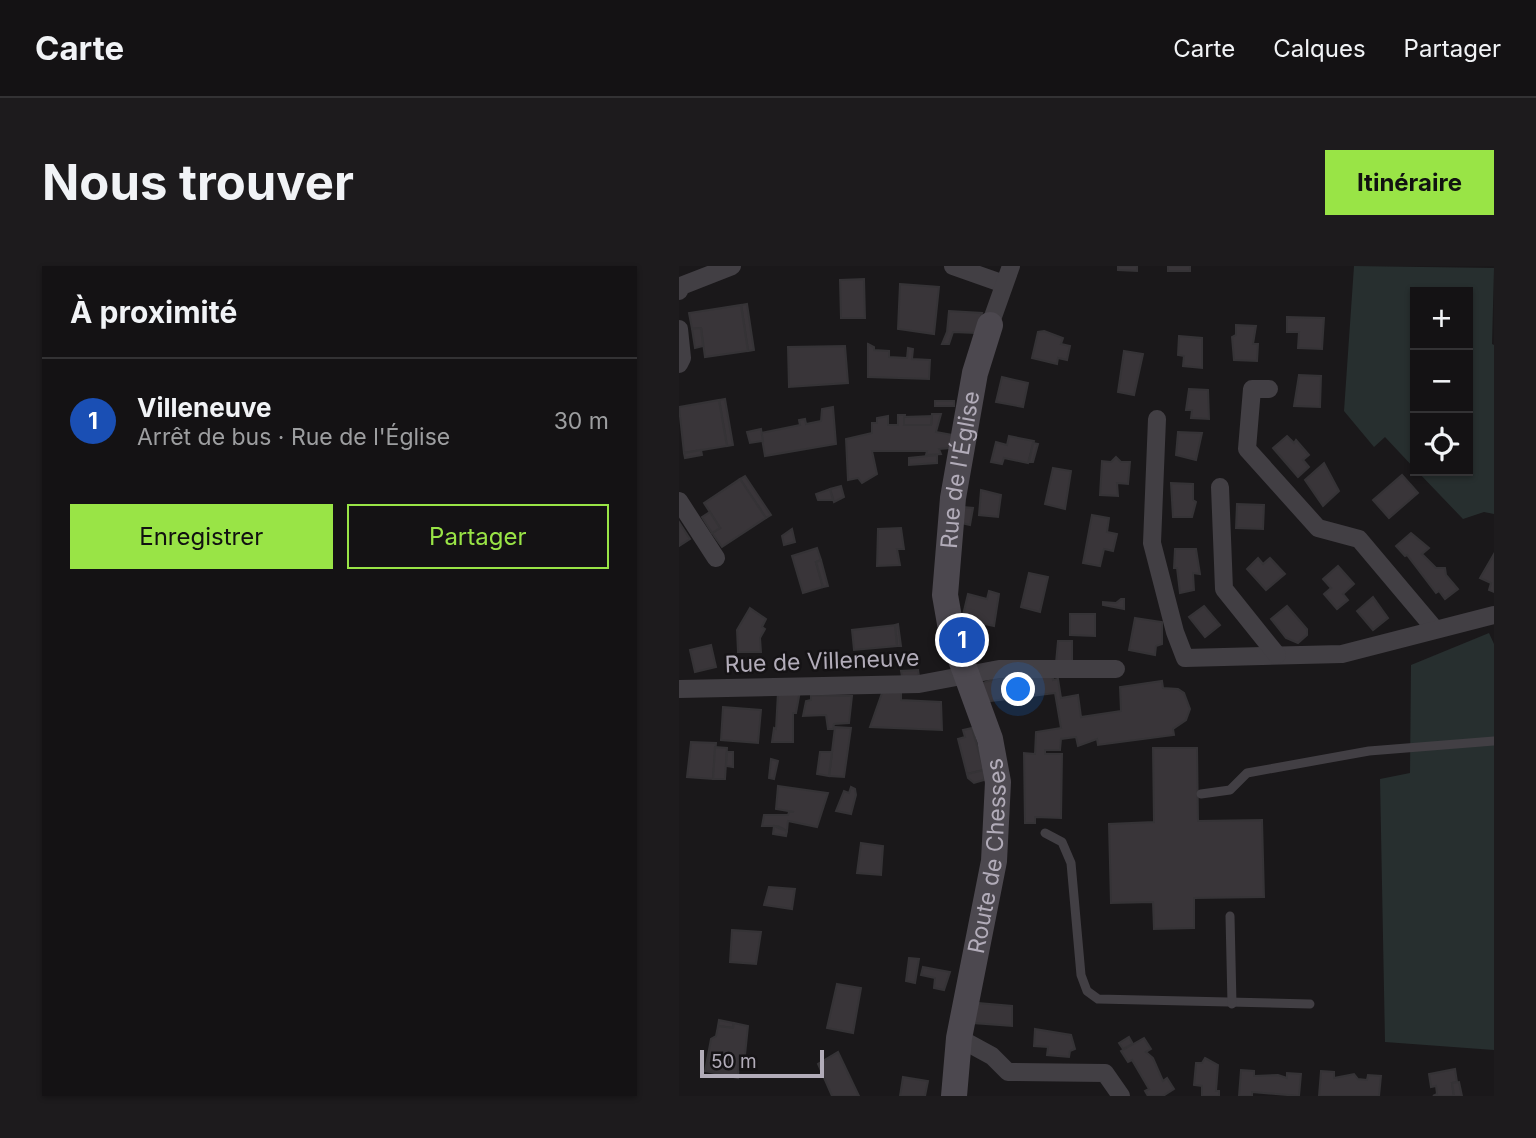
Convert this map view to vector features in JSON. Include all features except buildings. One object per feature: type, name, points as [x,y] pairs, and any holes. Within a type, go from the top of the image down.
[{"type":"main road","name":"Rue de l'Église","points":[[966,676],[952,635],[945,595],[955,485],[975,373],[990,325]]},
{"type":"main road","name":"Route de Chesses","points":[[954,1096],[959,1038],[994,862],[998,811],[998,782],[990,739],[966,676]]},
{"type":"street","points":[[680,287],[732,266]]},
{"type":"street","points":[[953,266],[1004,284]]},
{"type":"street","name":"Rue de l'Église","points":[[990,325],[1011,266]]},
{"type":"street","points":[[679,329],[683,358],[679,364]]},
{"type":"street","points":[[1269,389],[1251,389],[1247,449],[1318,528],[1359,539],[1434,628]]},
{"type":"street","points":[[1157,419],[1152,543],[1175,632],[1185,658],[1342,654],[1434,628],[1494,615]]},
{"type":"street","points":[[1220,487],[1224,589],[1277,655]]},
{"type":"street","points":[[679,501],[716,558]]},
{"type":"street","name":"Rue de Villeneuve","points":[[679,689],[919,684],[999,669],[1116,669]]},
{"type":"street","points":[[959,1038],[992,1056],[1008,1072],[1105,1073],[1121,1096]]},
{"type":"lane","points":[[1201,794],[1230,790],[1247,773],[1369,751],[1494,741]]},
{"type":"lane","points":[[1045,833],[1062,842],[1071,863],[1081,975],[1087,991],[1098,999],[1310,1004]]},
{"type":"lane","points":[[1230,916],[1233,1004]]},
{"type":"shaded area","points":[[1354,266],[1494,268],[1494,514],[1484,512],[1463,519],[1422,476],[1473,476],[1473,287],[1410,287],[1410,464],[1385,437],[1374,447],[1344,411]]},
{"type":"shaded area","points":[[1489,633],[1494,644],[1494,1050],[1385,1042],[1380,779],[1410,773],[1411,665]]},
{"type":"place","name":"Villeneuve","points":[[962,640]]}]
